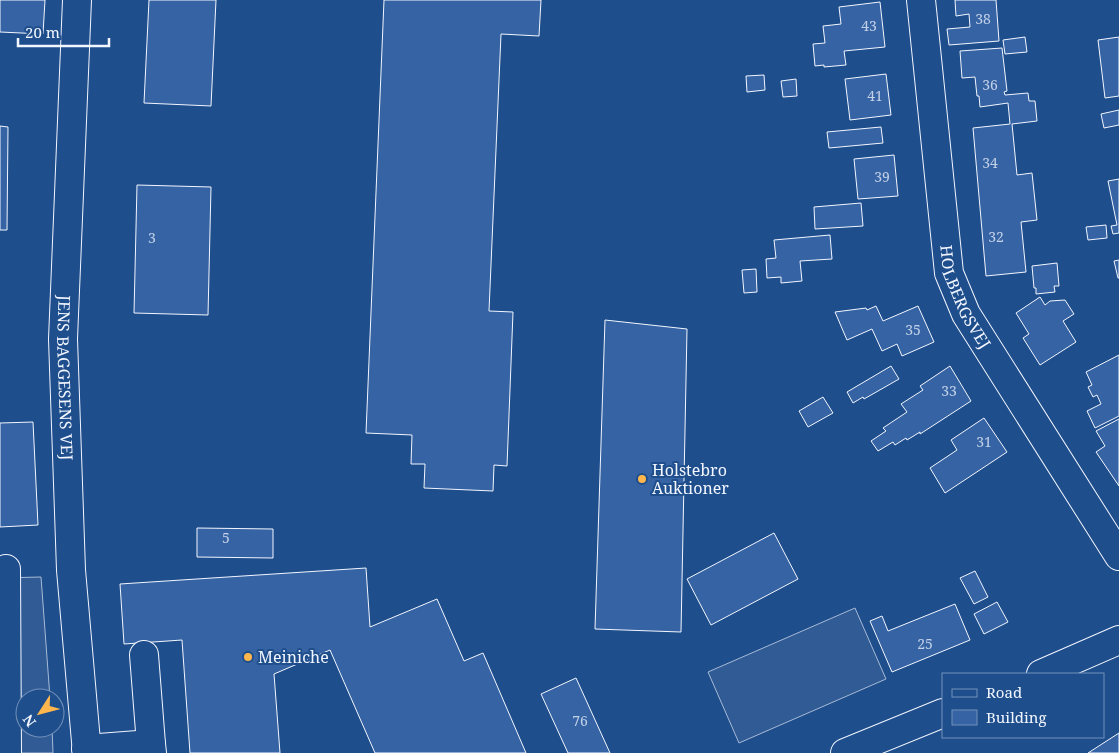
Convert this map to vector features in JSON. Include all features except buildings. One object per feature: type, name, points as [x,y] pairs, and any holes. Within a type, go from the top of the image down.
[{"type":"street","name":"JENS BAGGESENS VEJ","points":[[77,0],[63,339],[71,570],[86,751]]},
{"type":"street","name":"HOLBERGSVEJ","points":[[921,0],[949,273],[966,314],[1119,556]]},
{"type":"street","points":[[6,568],[7,753]]},
{"type":"street","points":[[1043,673],[1119,640]]},
{"type":"street","points":[[86,751],[152,749],[144,655]]},
{"type":"street","points":[[845,753],[893,744],[942,714]]},
{"type":"shaded area","points":[[41,577],[49,688],[15,688],[15,738],[52,738],[53,753],[0,753],[0,578]]},
{"type":"shaded area","points":[[855,608],[886,679],[739,743],[708,672]]},
{"type":"place","name":"Holstebro Auktioner","points":[[642,479]]},
{"type":"place","name":"Meiniche","points":[[248,657]]}]
